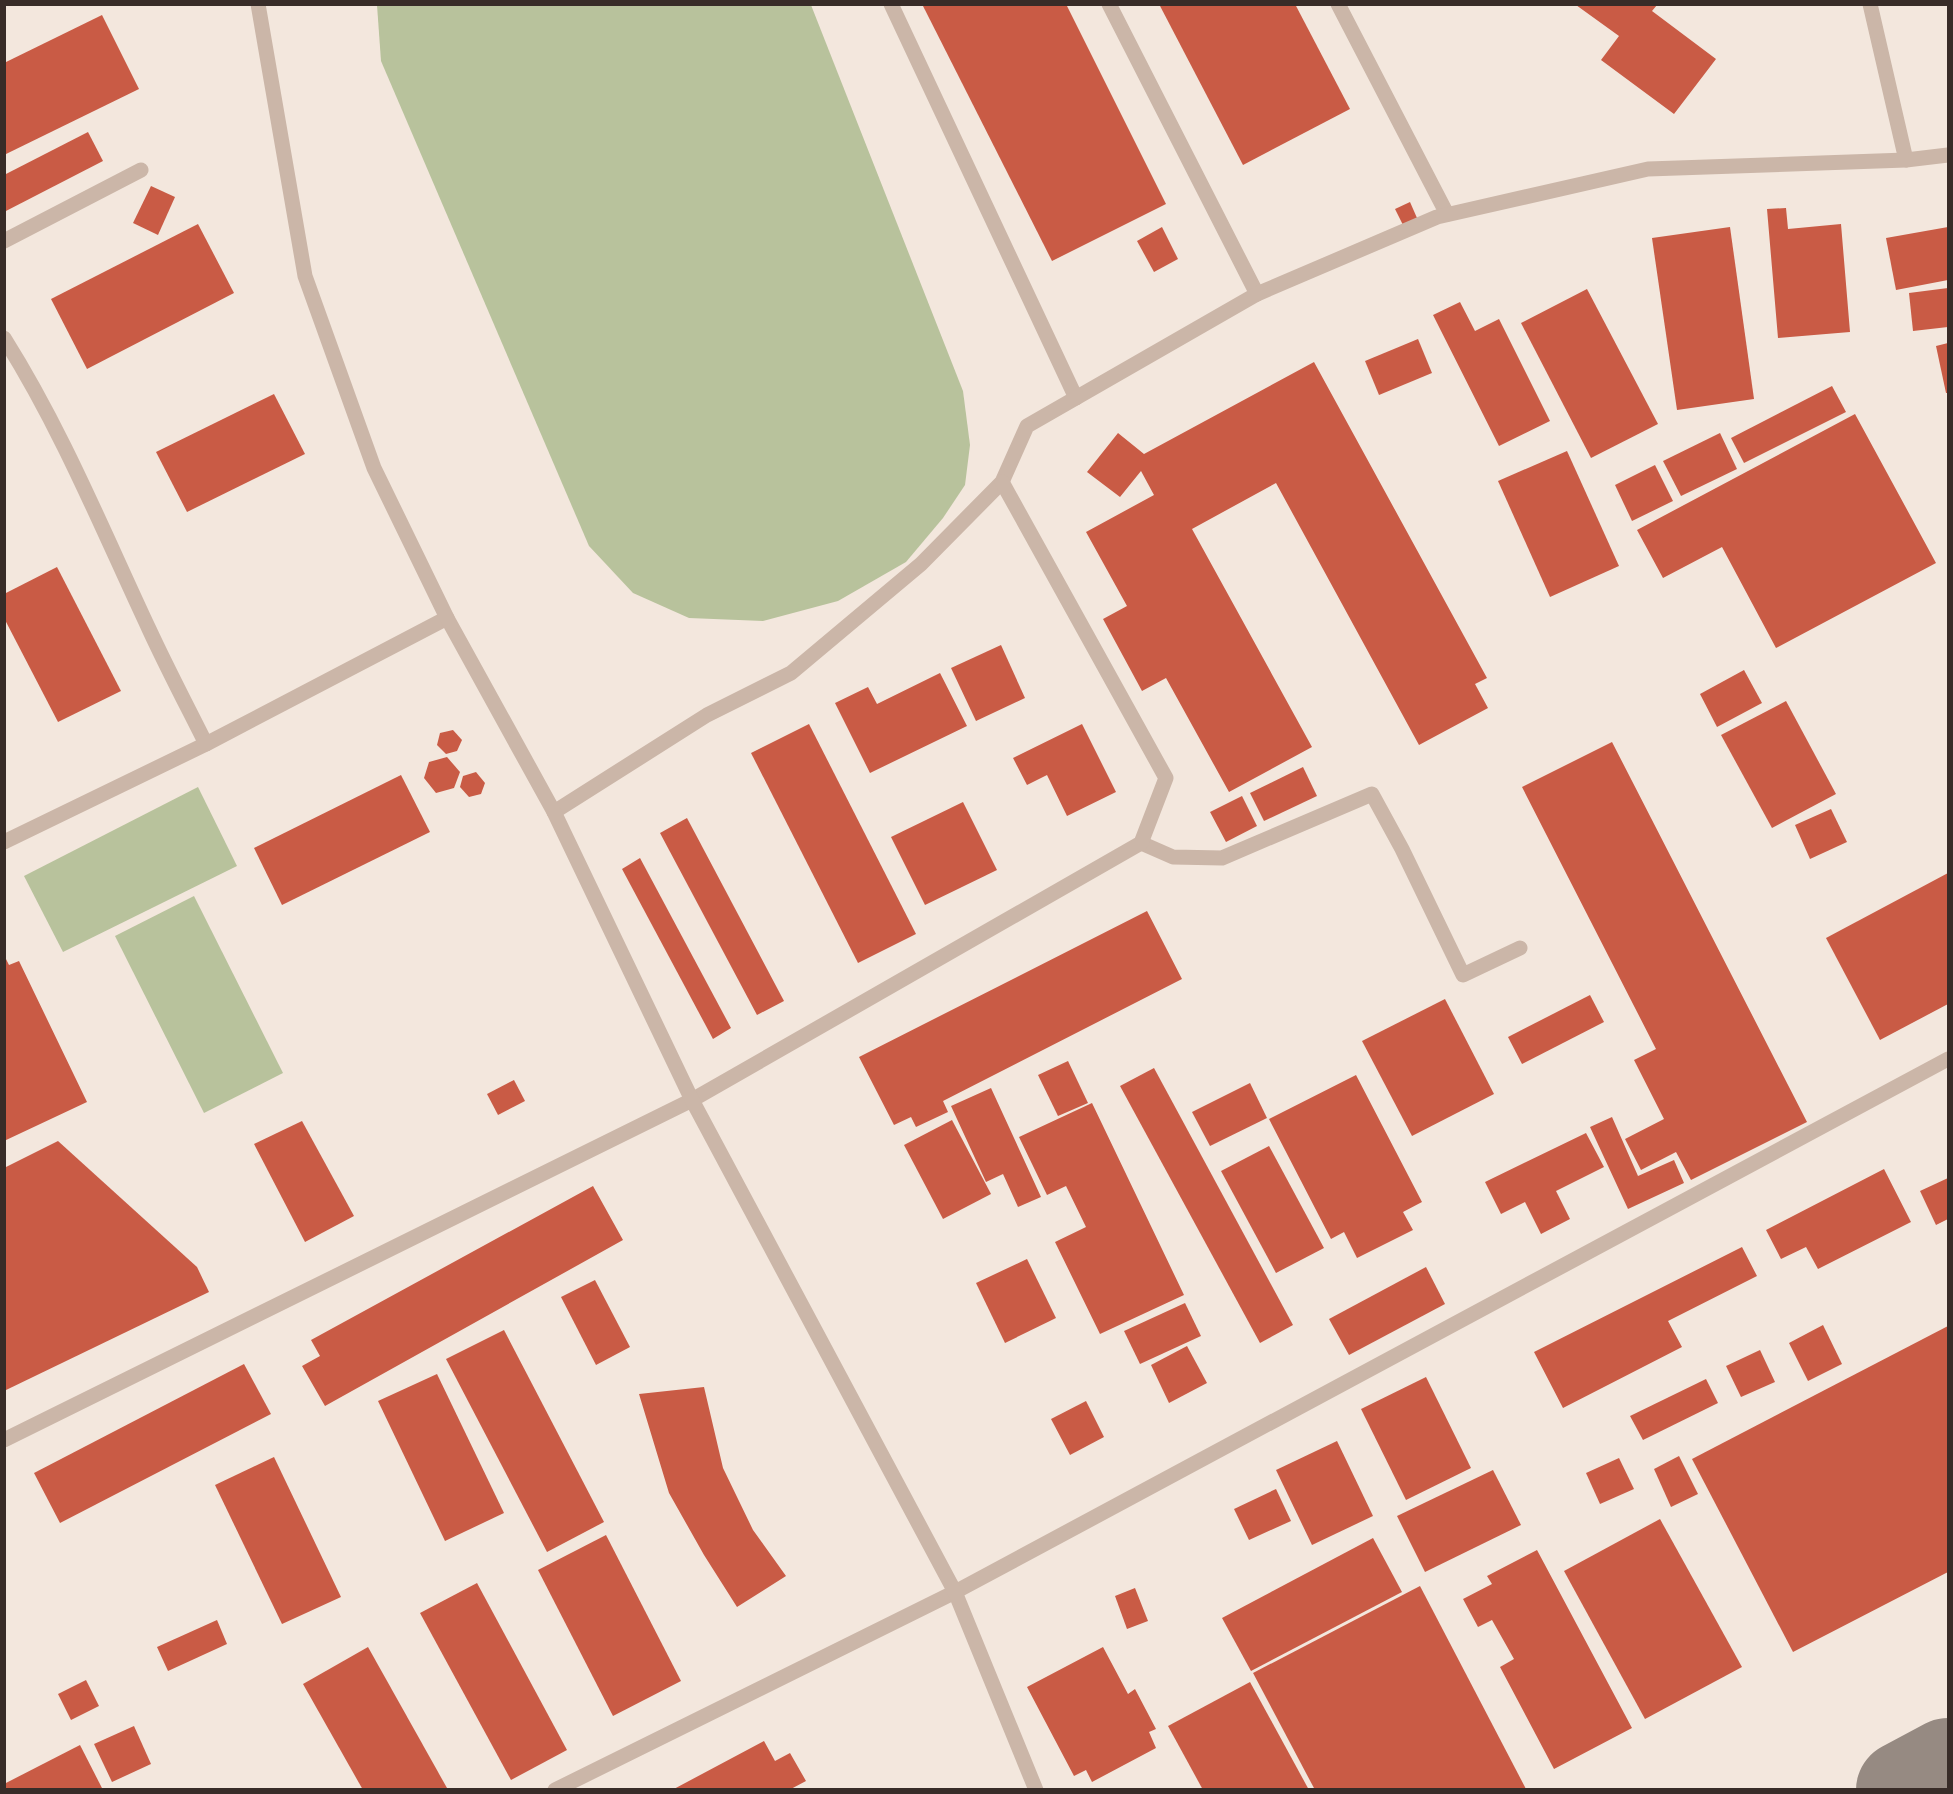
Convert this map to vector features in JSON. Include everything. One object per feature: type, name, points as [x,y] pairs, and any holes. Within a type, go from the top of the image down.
[{"type":"street","points":[[258,4],[305,276],[374,468],[447,618],[554,812],[692,1100],[955,1592],[1036,1790]]},
{"type":"street","points":[[891,4],[1076,398]]},
{"type":"street","points":[[1109,4],[1257,294]]},
{"type":"street","points":[[1338,4],[1447,214]]},
{"type":"street","points":[[1870,4],[1906,160]]},
{"type":"street","points":[[554,812],[707,715],[791,673],[921,564],[1002,482],[1027,426],[1257,294],[1447,214],[1648,169],[1906,160],[1948,155]]},
{"type":"street","points":[[4,241],[141,171]]},
{"type":"street","points":[[4,338],[25,370],[83,484],[150,630],[206,744]]},
{"type":"street","points":[[4,1440],[692,1100],[1141,843],[1167,778],[1002,482]]},
{"type":"street","points":[[4,842],[206,744],[447,618]]},
{"type":"street","points":[[1141,843],[1173,857],[1222,858],[1372,794],[1402,849],[1463,975],[1520,948]]},
{"type":"street","points":[[555,1790],[955,1592],[1948,1059]]},
{"type":"green space","points":[[377,5],[811,5],[963,391],[970,445],[965,485],[943,518],[906,562],[838,601],[763,621],[689,618],[633,593],[589,546],[381,61]]},
{"type":"green space","points":[[198,787],[237,866],[63,952],[24,876]]},
{"type":"green space","points":[[194,896],[283,1073],[204,1113],[115,936]]},
{"type":"building","points":[[922,4],[1066,4],[1166,204],[1052,261]]},
{"type":"building","points":[[1159,4],[1295,4],[1350,109],[1243,165]]},
{"type":"building","points":[[1576,5],[1657,5],[1652,11],[1716,59],[1674,114],[1601,60],[1619,36]]},
{"type":"building","points":[[102,15],[139,89],[4,155],[4,63]]},
{"type":"building","points":[[88,132],[103,161],[4,212],[4,175]]},
{"type":"building","points":[[151,186],[175,197],[158,235],[133,223]]},
{"type":"building","points":[[1410,202],[1417,218],[1403,225],[1395,209]]},
{"type":"building","points":[[1786,208],[1788,229],[1841,224],[1850,332],[1778,338],[1767,209]]},
{"type":"building","points":[[198,224],[234,293],[87,369],[51,299]]},
{"type":"building","points":[[1162,227],[1178,259],[1154,272],[1137,241]]},
{"type":"building","points":[[1730,227],[1754,399],[1677,410],[1652,238]]},
{"type":"building","points":[[1948,227],[1948,280],[1896,290],[1886,238]]},
{"type":"building","points":[[1948,288],[1948,327],[1913,331],[1909,293]]},
{"type":"building","points":[[1587,289],[1658,424],[1591,458],[1521,323]]},
{"type":"building","points":[[1460,302],[1475,331],[1499,319],[1550,421],[1499,446],[1433,315]]},
{"type":"building","points":[[1418,339],[1432,373],[1379,395],[1365,361]]},
{"type":"building","points":[[1948,343],[1948,393],[1946,393],[1936,346]]},
{"type":"building","points":[[1314,362],[1487,678],[1475,684],[1488,708],[1419,745],[1276,483],[1192,529],[1312,747],[1229,792],[1166,678],[1142,691],[1103,619],[1127,606],[1086,532],[1154,495],[1141,471],[1120,497],[1087,472],[1118,433],[1144,454]]},
{"type":"building","points":[[1832,386],[1846,412],[1744,463],[1731,438]]},
{"type":"building","points":[[274,394],[305,454],[187,512],[156,452]]},
{"type":"building","points":[[1855,414],[1936,563],[1776,648],[1722,547],[1663,578],[1637,530]]},
{"type":"building","points":[[1720,433],[1737,469],[1681,496],[1663,461]]},
{"type":"building","points":[[1567,451],[1619,566],[1550,597],[1498,481]]},
{"type":"building","points":[[1655,465],[1673,501],[1632,521],[1615,485]]},
{"type":"building","points":[[57,567],[121,691],[58,722],[4,618],[4,594]]},
{"type":"building","points":[[1001,645],[1025,698],[976,721],[951,668]]},
{"type":"building","points":[[1744,670],[1762,703],[1717,727],[1700,694]]},
{"type":"building","points":[[940,673],[967,726],[870,773],[835,703],[868,687],[877,704]]},
{"type":"building","points":[[1786,701],[1836,794],[1772,828],[1721,735]]},
{"type":"building","points":[[809,724],[916,934],[858,963],[751,753]]},
{"type":"building","points":[[1082,724],[1116,792],[1067,816],[1047,775],[1027,785],[1013,758]]},
{"type":"building","points":[[453,730],[462,740],[457,751],[446,754],[437,745],[440,733]]},
{"type":"building","points":[[1612,742],[1807,1122],[1691,1180],[1676,1152],[1641,1170],[1625,1139],[1664,1119],[1634,1060],[1656,1049],[1522,787]]},
{"type":"building","points":[[447,757],[460,772],[454,788],[436,793],[424,778],[429,762]]},
{"type":"building","points":[[1303,767],[1317,796],[1264,821],[1250,793]]},
{"type":"building","points":[[476,772],[485,783],[481,794],[469,797],[460,787],[463,776]]},
{"type":"building","points":[[401,775],[430,832],[282,905],[254,848]]},
{"type":"building","points":[[1242,796],[1257,826],[1226,842],[1210,812]]},
{"type":"building","points":[[963,802],[997,870],[925,905],[891,837]]},
{"type":"building","points":[[1831,809],[1847,842],[1810,859],[1795,825]]},
{"type":"building","points":[[687,818],[784,1001],[757,1015],[660,833]]},
{"type":"building","points":[[640,858],[731,1028],[713,1039],[622,869]]},
{"type":"building","points":[[1948,873],[1948,1004],[1880,1040],[1826,938]]},
{"type":"building","points":[[1147,911],[1182,979],[943,1101],[948,1112],[916,1127],[911,1117],[894,1125],[859,1057]]},
{"type":"building","points":[[4,955],[9,965],[19,961],[87,1102],[4,1141]]},
{"type":"building","points":[[1590,995],[1604,1022],[1522,1064],[1508,1037]]},
{"type":"building","points":[[1445,999],[1494,1094],[1412,1136],[1362,1041]]},
{"type":"building","points":[[1068,1061],[1088,1103],[1058,1116],[1038,1075]]},
{"type":"building","points":[[1154,1068],[1293,1325],[1260,1343],[1120,1086]]},
{"type":"building","points":[[1356,1075],[1422,1202],[1403,1212],[1413,1230],[1357,1258],[1344,1232],[1331,1239],[1269,1119]]},
{"type":"building","points":[[514,1080],[525,1101],[498,1115],[487,1094]]},
{"type":"building","points":[[1250,1083],[1267,1118],[1210,1146],[1192,1112]]},
{"type":"building","points":[[991,1088],[1041,1197],[1018,1207],[1003,1174],[986,1182],[951,1106]]},
{"type":"building","points":[[1092,1103],[1184,1295],[1100,1334],[1055,1242],[1086,1227],[1066,1186],[1047,1195],[1019,1137]]},
{"type":"building","points":[[1612,1117],[1638,1176],[1674,1160],[1684,1183],[1628,1209],[1590,1127]]},
{"type":"building","points":[[952,1120],[991,1194],[943,1219],[904,1145]]},
{"type":"building","points":[[302,1121],[354,1216],[305,1242],[254,1144]]},
{"type":"building","points":[[1586,1133],[1604,1167],[1556,1191],[1570,1219],[1541,1234],[1525,1202],[1501,1214],[1485,1182]]},
{"type":"building","points":[[58,1141],[197,1267],[209,1292],[4,1391],[4,1168]]},
{"type":"building","points":[[1269,1146],[1324,1248],[1276,1273],[1221,1171]]},
{"type":"building","points":[[1884,1169],[1911,1222],[1818,1269],[1806,1247],[1781,1259],[1766,1230]]},
{"type":"building","points":[[1948,1178],[1948,1219],[1936,1225],[1920,1191]]},
{"type":"building","points":[[593,1186],[623,1240],[325,1406],[302,1366],[320,1356],[311,1340]]},
{"type":"building","points":[[1742,1247],[1757,1276],[1668,1321],[1682,1347],[1563,1408],[1534,1352]]},
{"type":"building","points":[[1027,1259],[1056,1318],[1005,1343],[976,1283]]},
{"type":"building","points":[[1426,1267],[1445,1304],[1349,1355],[1329,1319]]},
{"type":"building","points":[[595,1280],[630,1347],[596,1365],[561,1297]]},
{"type":"building","points":[[1185,1303],[1201,1336],[1140,1364],[1124,1331]]},
{"type":"building","points":[[1823,1325],[1842,1364],[1808,1381],[1789,1343]]},
{"type":"building","points":[[1948,1326],[1948,1572],[1793,1652],[1692,1459]]},
{"type":"building","points":[[504,1330],[604,1522],[547,1552],[446,1359]]},
{"type":"building","points":[[1187,1346],[1207,1383],[1169,1403],[1151,1365]]},
{"type":"building","points":[[1760,1350],[1775,1382],[1741,1397],[1726,1366]]},
{"type":"building","points":[[244,1364],[271,1414],[60,1523],[34,1473]]},
{"type":"building","points":[[437,1374],[504,1513],[445,1541],[378,1401]]},
{"type":"building","points":[[1426,1377],[1471,1468],[1406,1500],[1361,1409]]},
{"type":"building","points":[[1706,1379],[1718,1403],[1643,1440],[1630,1416]]},
{"type":"building","points":[[704,1387],[723,1468],[753,1530],[786,1576],[737,1607],[669,1493],[639,1394]]},
{"type":"building","points":[[1086,1401],[1104,1437],[1070,1455],[1051,1419]]},
{"type":"building","points":[[1337,1441],[1373,1516],[1312,1545],[1276,1470]]},
{"type":"building","points":[[1679,1456],[1698,1494],[1671,1507],[1654,1469]]},
{"type":"building","points":[[274,1457],[341,1597],[282,1624],[215,1485]]},
{"type":"building","points":[[1619,1458],[1634,1489],[1600,1504],[1586,1473]]},
{"type":"building","points":[[1493,1470],[1521,1525],[1425,1572],[1397,1516]]},
{"type":"building","points":[[1276,1489],[1291,1521],[1249,1540],[1234,1509]]},
{"type":"building","points":[[1660,1519],[1742,1667],[1645,1719],[1564,1571]]},
{"type":"building","points":[[606,1535],[681,1681],[613,1716],[538,1570]]},
{"type":"building","points":[[1373,1538],[1402,1592],[1251,1671],[1222,1618]]},
{"type":"building","points":[[1537,1550],[1632,1728],[1554,1769],[1500,1667],[1514,1659],[1492,1620],[1478,1627],[1463,1599],[1492,1584],[1487,1576]]},
{"type":"building","points":[[477,1583],[567,1750],[511,1780],[420,1613]]},
{"type":"building","points":[[1420,1586],[1526,1789],[1315,1790],[1253,1673]]},
{"type":"building","points":[[1135,1588],[1148,1621],[1127,1629],[1115,1596]]},
{"type":"building","points":[[217,1620],[227,1644],[168,1671],[157,1647]]},
{"type":"building","points":[[368,1647],[447,1788],[444,1790],[363,1790],[303,1684]]},
{"type":"building","points":[[1103,1647],[1128,1694],[1135,1689],[1156,1729],[1149,1732],[1156,1748],[1092,1782],[1086,1770],[1074,1776],[1027,1687]]},
{"type":"building","points":[[86,1680],[99,1706],[71,1720],[58,1694]]},
{"type":"building","points":[[1250,1682],[1309,1790],[1203,1790],[1168,1726]]},
{"type":"building","points":[[134,1726],[151,1764],[112,1782],[94,1744]]},
{"type":"building","points":[[764,1741],[775,1761],[790,1753],[806,1781],[789,1790],[672,1790]]},
{"type":"building","points":[[80,1745],[103,1790],[4,1790],[4,1784]]},
{"type":"taxiway","points":[[1905,1790],[1948,1767]]}]
